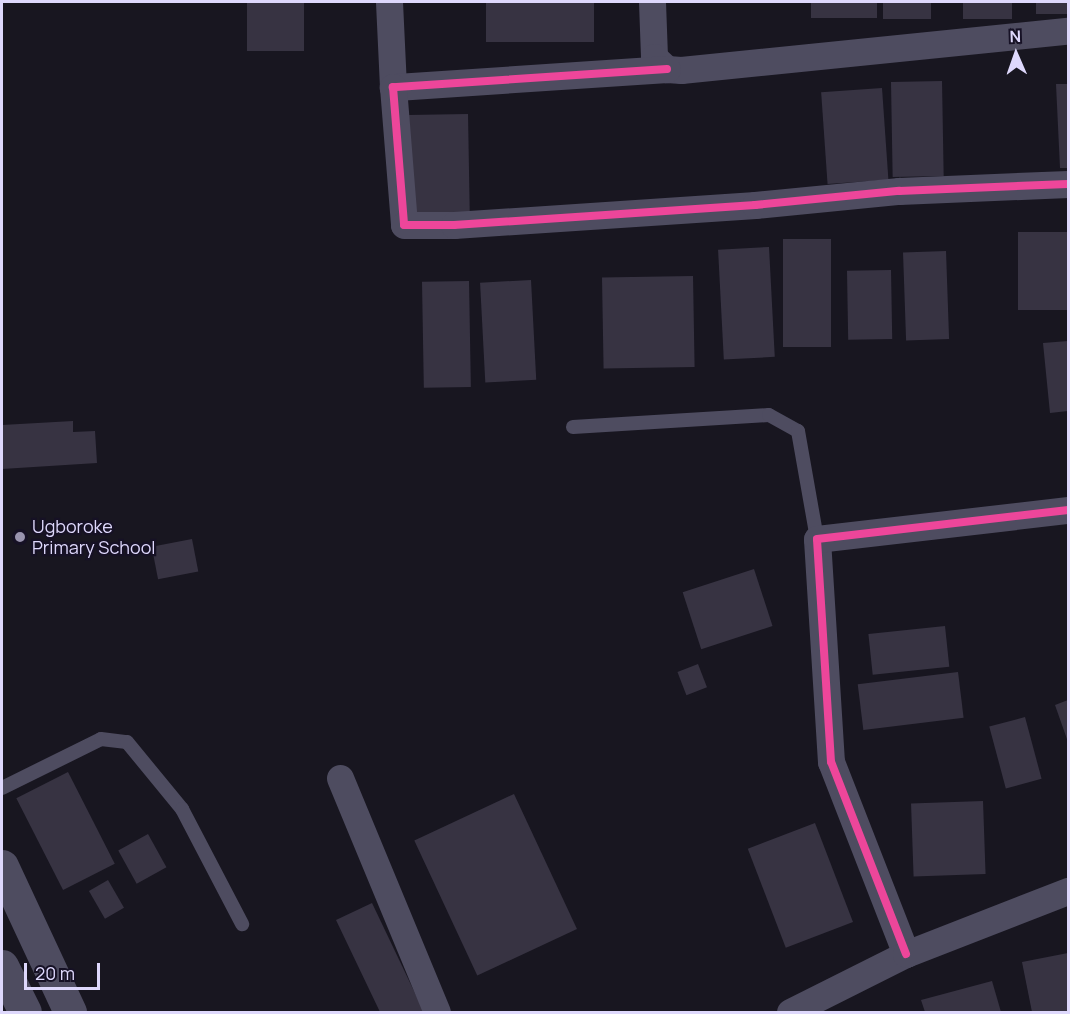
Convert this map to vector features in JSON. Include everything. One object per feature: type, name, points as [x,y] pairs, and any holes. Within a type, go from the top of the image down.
[{"type":"street","points":[[389,2],[404,225],[454,225],[755,205],[899,191],[1068,184]]},
{"type":"street","points":[[652,2],[654,57],[668,69]]},
{"type":"street","points":[[393,87],[681,70],[1068,31]]},
{"type":"street","points":[[906,954],[831,762],[817,539],[1068,510]]},
{"type":"street","points":[[340,778],[437,1012]]},
{"type":"street","points":[[2,866],[70,1012]]},
{"type":"street","points":[[790,1012],[906,954],[1068,891]]},
{"type":"street","points":[[2,966],[25,1012]]},
{"type":"lane","points":[[573,427],[769,415],[798,431],[817,539]]},
{"type":"lane","points":[[2,788],[101,739],[127,742],[182,809],[242,924]]},
{"type":"building","points":[[247,2],[304,2],[304,51],[247,51]]},
{"type":"building","points":[[486,2],[594,2],[594,42],[486,42]]},
{"type":"building","points":[[811,2],[877,2],[877,18],[811,18]]},
{"type":"building","points":[[883,2],[931,2],[931,19],[883,19]]},
{"type":"building","points":[[963,2],[1012,2],[1012,19],[963,19]]},
{"type":"building","points":[[1036,2],[1068,2],[1068,14],[1036,14]]},
{"type":"building","points":[[942,81],[944,176],[893,177],[891,82]]},
{"type":"building","points":[[1056,84],[1068,84],[1068,168],[1060,168]]},
{"type":"building","points":[[882,88],[888,180],[828,184],[821,92]]},
{"type":"building","points":[[468,114],[470,218],[410,219],[408,115]]},
{"type":"building","points":[[1018,232],[1068,232],[1068,310],[1018,310]]},
{"type":"building","points":[[783,239],[831,239],[831,347],[783,347]]},
{"type":"building","points":[[769,247],[775,357],[724,360],[718,250]]},
{"type":"building","points":[[946,251],[949,339],[906,340],[903,253]]},
{"type":"building","points":[[891,270],[892,339],[848,340],[847,271]]},
{"type":"building","points":[[693,276],[695,367],[604,369],[602,278]]},
{"type":"building","points":[[531,280],[536,380],[485,383],[480,283]]},
{"type":"building","points":[[469,281],[471,387],[424,388],[422,282]]},
{"type":"building","points":[[1068,341],[1068,411],[1050,413],[1043,343]]},
{"type":"building","points":[[73,421],[73,432],[95,431],[97,463],[2,469],[2,425]]},
{"type":"building","points":[[192,539],[198,571],[158,579],[152,547]]},
{"type":"building","points":[[754,569],[773,626],[701,649],[683,592]]},
{"type":"building","points":[[945,626],[949,667],[873,675],[868,634]]},
{"type":"building","points":[[698,664],[707,687],[686,695],[677,672]]},
{"type":"building","points":[[958,672],[964,718],[863,730],[858,684]]},
{"type":"building","points":[[1068,700],[1068,742],[1055,705]]},
{"type":"building","points":[[1025,717],[1042,779],[1006,788],[989,727]]},
{"type":"building","points":[[68,772],[115,864],[63,890],[16,798]]},
{"type":"building","points":[[514,794],[577,929],[477,976],[414,840]]},
{"type":"building","points":[[983,801],[986,874],[914,876],[911,804]]},
{"type":"building","points":[[815,823],[853,922],[786,948],[748,849]]},
{"type":"building","points":[[148,834],[166,867],[137,884],[118,850]]},
{"type":"building","points":[[108,880],[124,908],[105,919],[89,891]]},
{"type":"building","points":[[372,903],[424,1012],[380,1012],[336,920]]},
{"type":"building","points":[[1068,953],[1068,1012],[1032,1012],[1022,962]]},
{"type":"building","points":[[992,981],[1001,1012],[925,1012],[921,1000]]},
{"type":"cycle path","points":[[667,69],[393,87],[404,225],[454,225],[755,205],[899,191],[1068,184]]},
{"type":"cycle path","points":[[906,954],[831,762],[817,539],[1068,510]]},
{"type":"place","name":"Ugboroke Primary School","points":[[20,537]]}]
